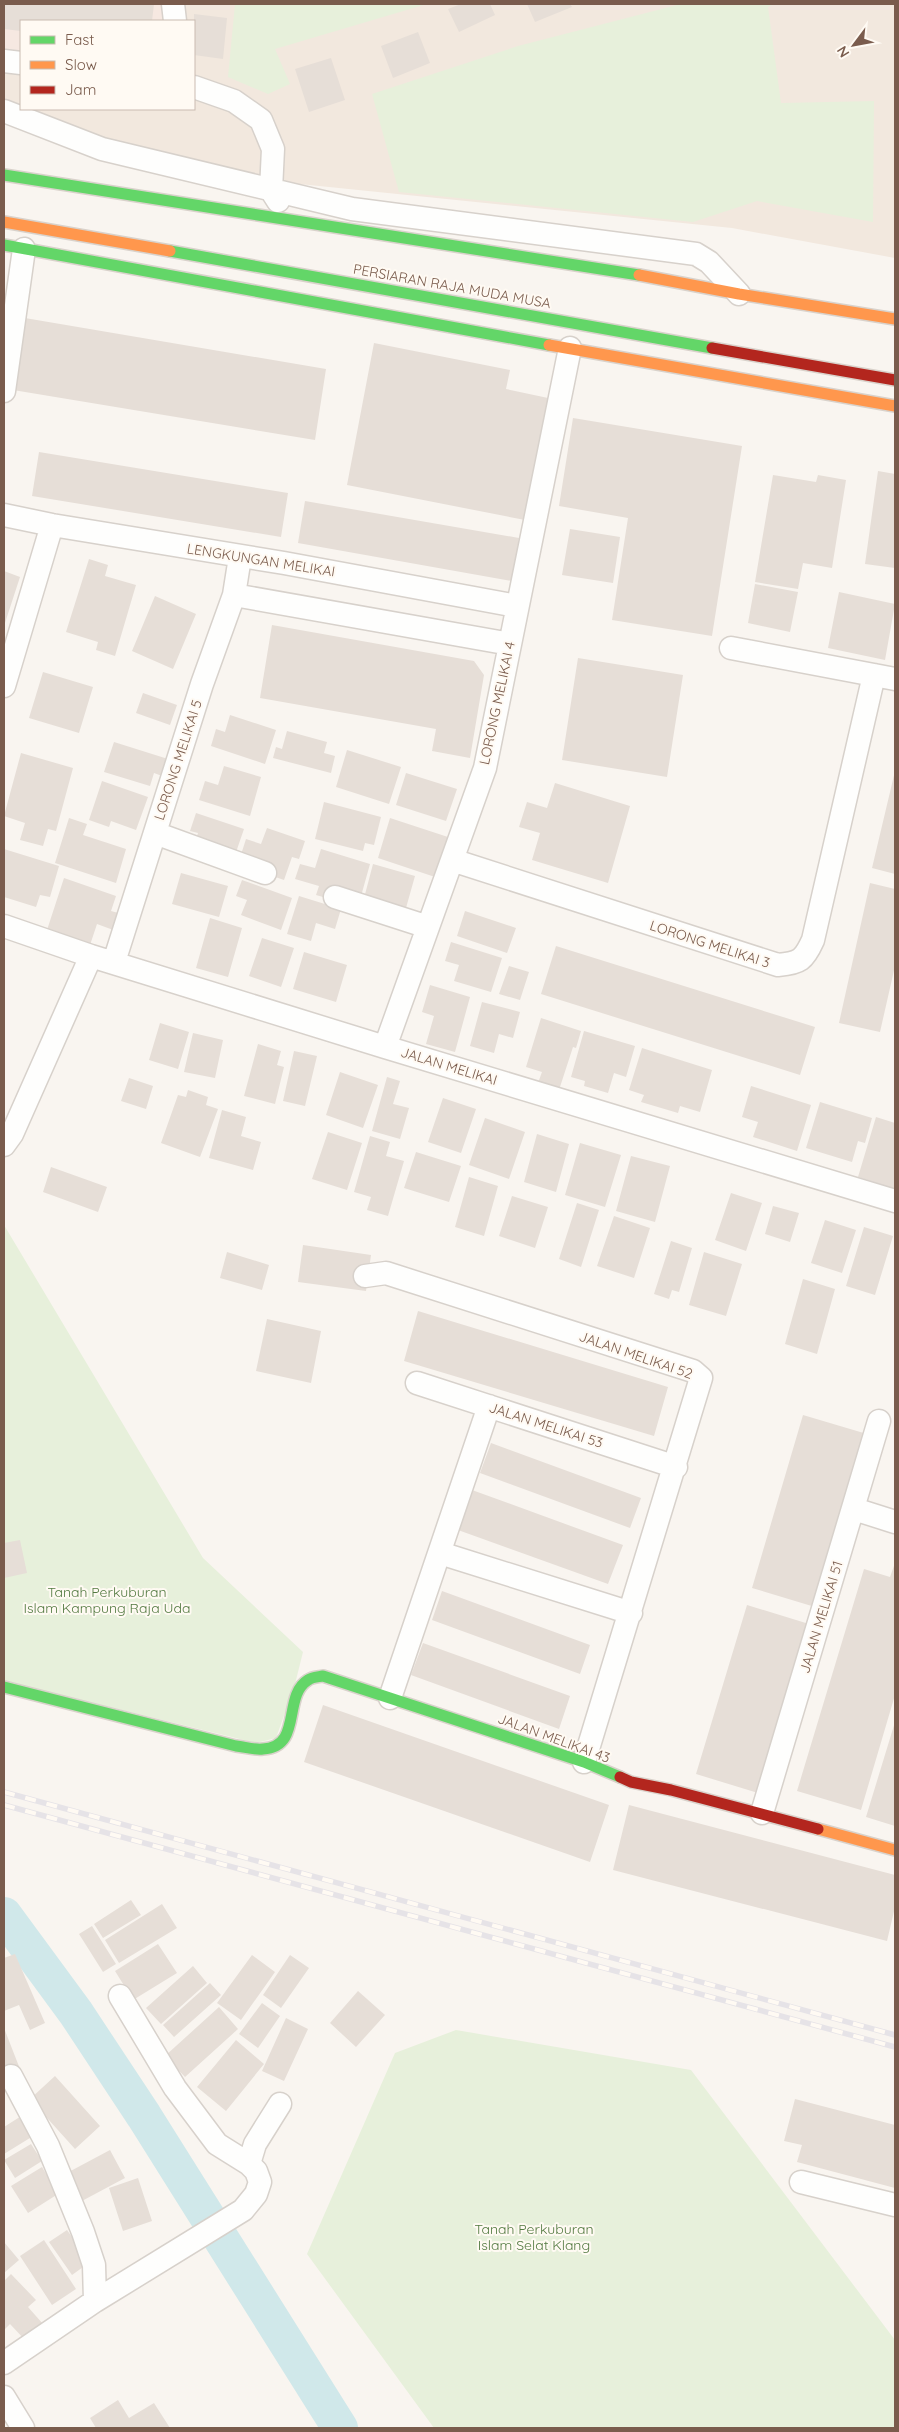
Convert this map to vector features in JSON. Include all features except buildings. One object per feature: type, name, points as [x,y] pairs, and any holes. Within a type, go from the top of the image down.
[{"type":"street","points":[[173,4],[175,20]]},
{"type":"street","points":[[4,60],[20,63]]},
{"type":"street","points":[[195,87],[234,101],[261,120],[273,149],[271,190],[290,221]]},
{"type":"street","points":[[4,111],[102,149],[352,209],[696,254],[709,262],[739,294]]},
{"type":"street","points":[[4,175],[689,283],[739,294],[895,319]]},
{"type":"street","name":"PERSIARAN RAJA MUDA MUSA","points":[[4,222],[895,380]]},
{"type":"street","points":[[4,391],[14,247],[895,406]]},
{"type":"street","name":"LORONG MELIKAI 4","points":[[384,1047],[484,768],[570,348]]},
{"type":"street","points":[[879,402],[895,400]]},
{"type":"street","name":"LENGKUNGAN MELIKAI","points":[[4,515],[517,606]]},
{"type":"street","points":[[4,686],[52,525]]},
{"type":"street","name":"LORONG MELIKAI 5","points":[[114,962],[202,684],[234,595],[240,557]]},
{"type":"street","points":[[234,595],[510,644]]},
{"type":"street","points":[[731,648],[885,677]]},
{"type":"street","name":"LORONG MELIKAI 3","points":[[452,860],[778,966],[793,964],[806,956],[813,940],[885,677]]},
{"type":"street","points":[[155,833],[265,872]]},
{"type":"street","points":[[335,897],[428,927]]},
{"type":"street","name":"JALAN MELIKAI","points":[[4,926],[90,956],[384,1047],[895,1201]]},
{"type":"street","points":[[4,1144],[12,1134],[90,956]]},
{"type":"street","name":"JALAN MELIKAI 52","points":[[365,1276],[386,1273],[693,1372],[702,1378],[700,1390],[584,1762]]},
{"type":"street","name":"JALAN MELIKAI 53","points":[[417,1382],[676,1467]]},
{"type":"street","points":[[390,1698],[489,1406]]},
{"type":"street","name":"JALAN MELIKAI 51","points":[[762,1813],[854,1510],[879,1420]]},
{"type":"street","points":[[854,1510],[895,1522]]},
{"type":"street","points":[[440,1553],[631,1613]]},
{"type":"street","name":"JALAN MELIKAI 43","points":[[4,1687],[236,1746],[265,1750],[276,1747],[286,1739],[300,1690],[307,1680],[323,1676],[584,1762],[631,1782],[762,1813],[895,1850]]},
{"type":"street","points":[[4,2363],[162,2258],[243,2210],[256,2194],[260,2182],[256,2171],[249,2164],[216,2144],[175,2088],[120,1996]]},
{"type":"street","points":[[11,2076],[48,2146],[83,2232],[94,2265],[95,2301]]},
{"type":"street","points":[[249,2164],[255,2144],[280,2104]]},
{"type":"street","points":[[800,2182],[895,2205]]},
{"type":"street","points":[[4,2397],[22,2428]]},
{"type":"shaded area","points":[[4,4],[895,4],[895,258],[732,228],[280,182],[4,118]]},
{"type":"shaded area","points":[[4,4],[166,4],[168,20],[20,20],[20,56],[4,54]]},
{"type":"green space","points":[[235,4],[427,4],[275,49],[290,84],[268,94],[228,77]]},
{"type":"green space","points":[[681,4],[774,4],[768,7],[781,103],[874,101],[873,222],[757,201],[693,222],[399,192],[372,94],[518,46]]},
{"type":"green space","name":"Tanah Perkuburan Islam Kampung Raja Uda","points":[[4,1225],[203,1558],[303,1652],[294,1688],[276,1738],[256,1743],[4,1681]]},
{"type":"green space","name":"Tanah Perkuburan Islam Selat Klang","points":[[456,2030],[691,2070],[895,2340],[895,2428],[434,2428],[307,2254],[395,2053]]},
{"type":"waterway","points":[[4,1915],[76,2013],[144,2116],[340,2428]]},
{"type":"railway","points":[[4,1792],[895,2035]]},
{"type":"railway","points":[[4,1805],[895,2047]]},
{"type":"traffic: fast","points":[[4,175],[639,275]]},
{"type":"traffic: fast","points":[[4,245],[549,345]]},
{"type":"traffic: fast","points":[[170,251],[712,348]]},
{"type":"traffic: fast","points":[[4,1687],[236,1746],[263,1749],[275,1746],[283,1740],[288,1731],[300,1687],[310,1679],[323,1676],[584,1762],[620,1777]]},
{"type":"traffic: slow","points":[[4,222],[170,251]]},
{"type":"traffic: slow","points":[[639,275],[739,294],[895,319]]},
{"type":"traffic: slow","points":[[549,345],[895,406]]},
{"type":"traffic: slow","points":[[818,1829],[895,1850]]},
{"type":"traffic: jam","points":[[712,348],[895,380]]},
{"type":"traffic: jam","points":[[620,1777],[631,1782],[671,1790],[818,1829]]}]
